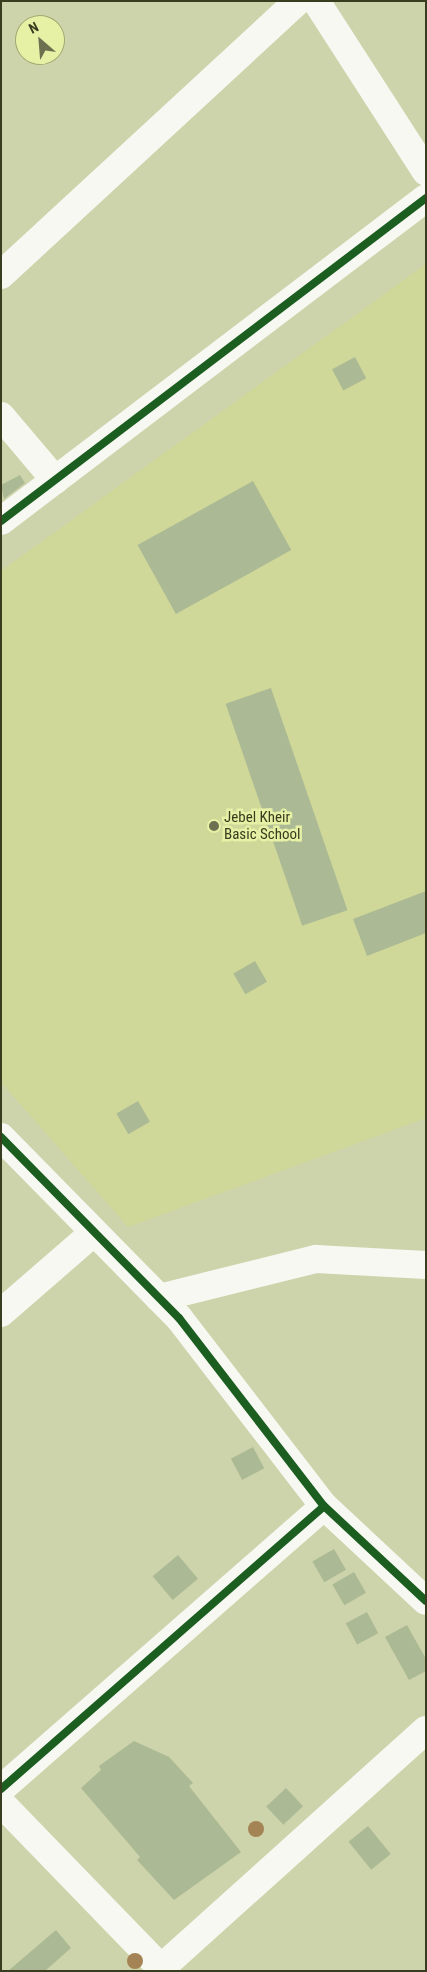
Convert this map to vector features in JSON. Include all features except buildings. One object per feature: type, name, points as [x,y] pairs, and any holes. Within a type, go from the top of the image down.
[{"type":"street","points":[[1,275],[298,1]]},
{"type":"street","points":[[316,1],[426,172]]},
{"type":"street","points":[[1,522],[426,198]]},
{"type":"street","points":[[1,416],[55,480]]},
{"type":"street","points":[[1,1137],[93,1233],[179,1318],[324,1506],[426,1601]]},
{"type":"street","points":[[1,1313],[93,1233]]},
{"type":"street","points":[[159,1298],[316,1260],[426,1265]]},
{"type":"street","points":[[1,1789],[324,1506]]},
{"type":"street","points":[[1,1803],[161,1970],[426,1730]]},
{"type":"shaded area","name":"Jebel Kheir Basic School","points":[[426,264],[426,1118],[128,1227],[1,1082],[1,571]]},
{"type":"cycle path","points":[[1,521],[426,198]]},
{"type":"cycle path","points":[[1,1137],[179,1318],[324,1506],[426,1601]]},
{"type":"cycle path","points":[[1,1789],[324,1506]]},
{"type":"place","name":"Jebel Kheir Basic School","points":[[214,826]]}]
